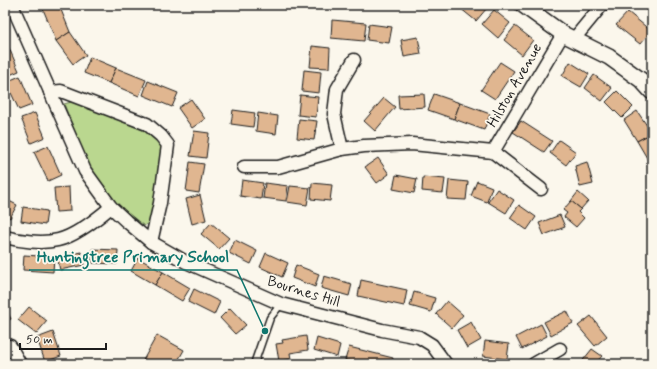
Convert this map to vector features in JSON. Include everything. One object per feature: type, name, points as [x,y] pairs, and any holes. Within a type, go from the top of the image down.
[{"type":"street","name":"Bournes Hill","points":[[12,5],[84,171],[111,207],[152,242],[186,262],[281,304],[382,330],[418,337],[432,345],[446,364]]},
{"type":"street","points":[[523,5],[569,36],[609,57],[641,80],[652,92]]},
{"type":"street","name":"Hilston Avenue","points":[[493,152],[569,36],[602,5]]},
{"type":"street","points":[[342,150],[334,114],[337,89],[354,60]]},
{"type":"street","points":[[50,92],[61,91],[147,124],[162,136],[168,146],[160,203],[152,242]]},
{"type":"street","points":[[244,167],[278,167],[342,150],[364,146],[412,144],[493,152],[541,189]]},
{"type":"street","points":[[5,237],[30,240],[59,240],[81,229],[111,207]]},
{"type":"street","points":[[10,346],[20,364]]},
{"type":"street","points":[[534,364],[560,350]]},
{"type":"lane","points":[[254,364],[270,318],[281,304]]},
{"type":"green space","points":[[75,101],[156,136],[163,150],[154,219],[144,226],[118,205],[90,170],[64,104]]},
{"type":"building","points":[[53,5],[59,5],[70,32],[56,41],[43,9]]},
{"type":"building","points":[[462,5],[483,5],[487,8],[476,21],[460,8]]},
{"type":"building","points":[[619,5],[630,5],[625,11]]},
{"type":"building","points":[[494,10],[510,23],[498,38],[482,24]]},
{"type":"building","points":[[628,12],[651,31],[640,44],[616,25]]},
{"type":"building","points":[[332,20],[366,23],[364,41],[331,38]]},
{"type":"building","points":[[369,24],[392,27],[389,43],[367,40]]},
{"type":"building","points":[[515,26],[533,40],[522,55],[504,40]]},
{"type":"building","points":[[70,32],[86,55],[73,64],[56,41]]},
{"type":"building","points":[[418,37],[421,54],[404,57],[401,40]]},
{"type":"building","points":[[312,46],[330,48],[329,68],[310,67]]},
{"type":"building","points":[[9,48],[19,71],[5,77],[5,50]]},
{"type":"building","points":[[90,57],[116,68],[109,83],[84,73]]},
{"type":"building","points":[[500,62],[514,71],[495,99],[481,90]]},
{"type":"building","points":[[570,62],[589,74],[581,87],[562,76]]},
{"type":"building","points":[[116,68],[146,80],[139,96],[109,83]]},
{"type":"building","points":[[304,70],[321,72],[319,93],[302,91]]},
{"type":"building","points":[[594,75],[612,88],[602,101],[585,88]]},
{"type":"building","points":[[20,76],[32,105],[19,110],[6,82]]},
{"type":"building","points":[[148,81],[178,93],[172,107],[143,95]]},
{"type":"building","points":[[617,91],[633,107],[622,118],[606,102]]},
{"type":"building","points":[[424,94],[425,107],[399,109],[398,95]]},
{"type":"building","points":[[434,94],[460,103],[454,119],[428,110]]},
{"type":"building","points":[[300,95],[318,97],[316,117],[298,115]]},
{"type":"building","points":[[384,98],[395,107],[375,131],[364,121]]},
{"type":"building","points":[[191,99],[205,119],[192,128],[178,108]]},
{"type":"building","points":[[460,103],[490,114],[484,130],[454,119]]},
{"type":"building","points":[[233,110],[255,113],[253,127],[231,124]]},
{"type":"building","points":[[637,111],[652,133],[637,141],[624,120]]},
{"type":"building","points":[[35,113],[45,137],[31,143],[21,118]]},
{"type":"building","points":[[258,113],[278,116],[276,134],[256,131]]},
{"type":"building","points":[[299,119],[317,121],[314,140],[297,138]]},
{"type":"building","points":[[521,121],[552,141],[544,152],[513,132]]},
{"type":"building","points":[[194,131],[209,133],[206,158],[190,156]]},
{"type":"building","points":[[652,133],[652,165],[651,165],[637,141]]},
{"type":"building","points":[[559,140],[576,152],[566,165],[550,153]]},
{"type":"building","points":[[48,146],[61,175],[48,181],[34,152]]},
{"type":"building","points":[[378,158],[389,174],[377,183],[365,167]]},
{"type":"building","points":[[190,162],[204,164],[199,193],[186,191]]},
{"type":"building","points":[[587,162],[593,184],[580,187],[575,166]]},
{"type":"building","points":[[396,175],[417,179],[414,193],[393,189]]},
{"type":"building","points":[[423,177],[445,179],[443,193],[422,191]]},
{"type":"building","points":[[242,180],[263,183],[261,199],[240,196]]},
{"type":"building","points":[[449,180],[468,182],[466,200],[447,199]]},
{"type":"building","points":[[477,181],[492,187],[487,202],[471,196]]},
{"type":"building","points":[[265,183],[288,186],[286,201],[263,198]]},
{"type":"building","points":[[312,183],[332,185],[330,201],[311,199]]},
{"type":"building","points":[[290,186],[310,188],[307,205],[287,202]]},
{"type":"building","points":[[69,187],[70,211],[56,212],[54,188]]},
{"type":"building","points":[[497,189],[514,200],[506,213],[488,202]]},
{"type":"building","points":[[578,192],[588,201],[581,209],[571,201]]},
{"type":"building","points":[[200,195],[206,220],[192,224],[186,199]]},
{"type":"building","points":[[5,199],[17,205],[10,218],[5,215]]},
{"type":"building","points":[[571,201],[581,209],[578,212],[584,218],[576,227],[564,217],[567,213],[563,210]]},
{"type":"building","points":[[519,205],[536,217],[527,230],[510,218]]},
{"type":"building","points":[[23,207],[47,211],[45,225],[21,221]]},
{"type":"building","points":[[560,215],[565,227],[544,235],[539,223]]},
{"type":"building","points":[[211,223],[229,238],[219,249],[201,234]]},
{"type":"building","points":[[235,240],[257,251],[251,264],[229,253]]},
{"type":"building","points":[[92,249],[118,250],[117,264],[92,263]]},
{"type":"building","points":[[81,252],[84,265],[60,270],[57,257]]},
{"type":"building","points":[[266,253],[288,263],[282,277],[260,267]]},
{"type":"building","points":[[24,255],[54,257],[53,272],[23,270]]},
{"type":"building","points":[[138,258],[163,272],[155,285],[131,271]]},
{"type":"building","points":[[296,265],[319,274],[315,287],[292,278]]},
{"type":"building","points":[[163,272],[190,288],[182,301],[155,285]]},
{"type":"building","points":[[324,276],[352,284],[349,296],[321,288]]},
{"type":"building","points":[[361,280],[407,290],[404,306],[358,296]]},
{"type":"building","points":[[194,289],[220,302],[214,315],[188,302]]},
{"type":"building","points":[[414,292],[435,298],[431,312],[410,306]]},
{"type":"building","points":[[447,301],[463,315],[452,328],[436,314]]},
{"type":"building","points":[[5,307],[11,319],[5,322]]},
{"type":"building","points":[[29,307],[47,321],[36,334],[18,320]]},
{"type":"building","points":[[230,308],[246,325],[235,334],[220,318]]},
{"type":"building","points":[[567,311],[573,323],[551,335],[544,322]]},
{"type":"building","points":[[591,316],[607,336],[595,346],[578,326]]},
{"type":"building","points":[[471,322],[481,340],[467,348],[457,330]]},
{"type":"building","points":[[541,324],[547,336],[522,349],[516,337]]},
{"type":"building","points":[[53,332],[61,356],[45,362],[37,338]]},
{"type":"building","points":[[157,335],[184,350],[176,364],[141,364]]},
{"type":"building","points":[[306,336],[308,350],[290,353],[291,359],[279,361],[276,344],[283,343],[282,340]]},
{"type":"building","points":[[317,338],[340,345],[337,357],[314,350]]},
{"type":"building","points":[[485,341],[509,344],[507,359],[483,356]]},
{"type":"building","points":[[349,347],[393,358],[392,364],[362,364],[345,360]]},
{"type":"building","points":[[592,349],[602,356],[595,364],[580,364]]},
{"type":"place","name":"Huntingtree Primary School","points":[[265,331]]}]
